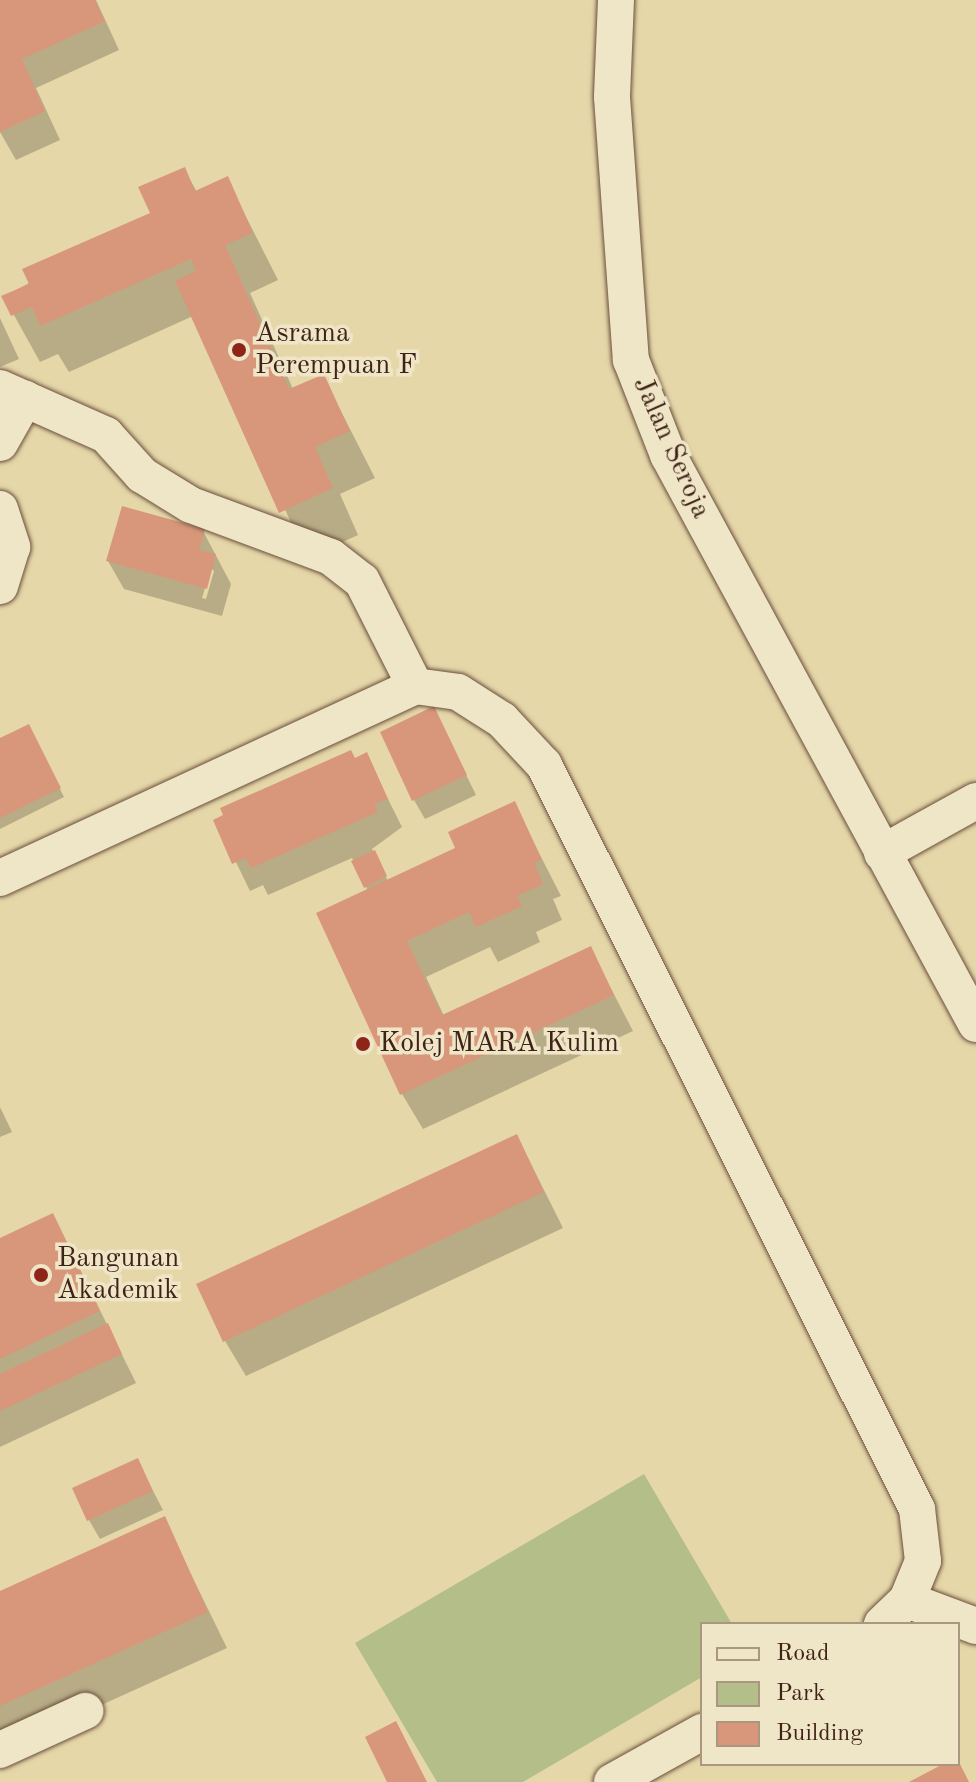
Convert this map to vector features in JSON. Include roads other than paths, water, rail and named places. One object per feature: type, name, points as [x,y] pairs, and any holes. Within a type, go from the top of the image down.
[{"type":"street","name":"Jalan Seroja","points":[[616,0],[612,97],[631,360],[668,455],[976,1024]]},
{"type":"street","points":[[0,443],[13,394],[106,435],[142,475],[191,505],[331,557],[362,581],[415,686]]},
{"type":"street","points":[[0,509],[12,547],[0,586]]},
{"type":"street","points":[[0,878],[415,686],[469,699],[502,720],[544,765],[917,1509],[923,1561],[894,1612],[953,1622]]},
{"type":"street","points":[[882,853],[976,801]]},
{"type":"street","points":[[0,1750],[85,1711]]},
{"type":"street","points":[[612,1782],[700,1733]]},
{"type":"place","name":"Asrama Perempuan F","points":[[239,350]]},
{"type":"place","name":"Kolej MARA Kulim","points":[[363,1044]]},
{"type":"place","name":"Bangunan Akademik","points":[[41,1275]]}]
